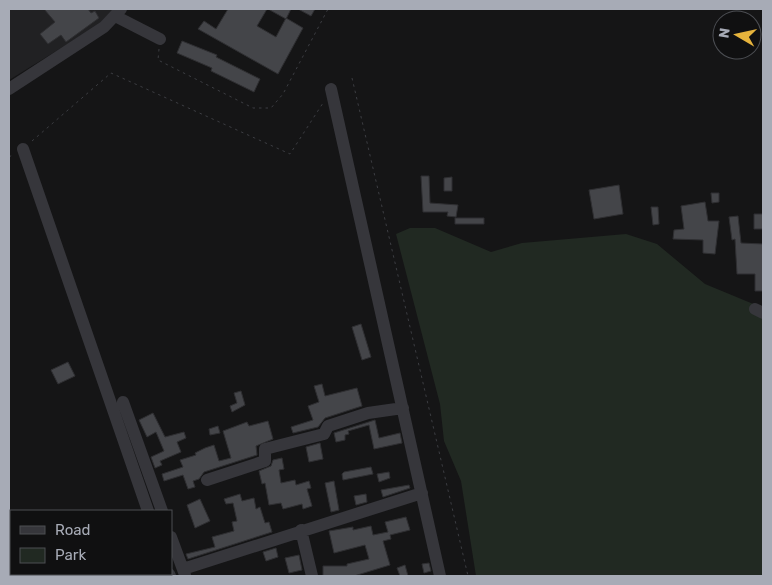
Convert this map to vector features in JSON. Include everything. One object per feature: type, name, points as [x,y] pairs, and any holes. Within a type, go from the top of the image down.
[{"type":"street","points":[[9,89],[104,27],[118,12],[160,39]]},
{"type":"street","points":[[331,89],[440,576]]},
{"type":"street","points":[[23,149],[148,510]]},
{"type":"street","points":[[123,402],[162,510]]},
{"type":"street","points":[[206,480],[265,461],[265,449],[324,434],[328,426],[368,413],[403,408]]},
{"type":"street","points":[[172,540],[184,572],[301,530],[422,493]]},
{"type":"street","points":[[301,530],[312,576]]},
{"type":"path","points":[[160,39],[158,60],[253,108],[271,108],[283,94],[328,9]]},
{"type":"path","points":[[9,157],[23,149],[111,73],[290,154],[331,89]]},
{"type":"path","points":[[352,78],[468,576]]},
{"type":"shaded area","points":[[9,9],[118,9],[105,21],[9,80]]},
{"type":"green space","points":[[410,228],[435,228],[491,252],[522,243],[626,234],[657,244],[705,284],[763,308],[763,576],[476,576],[461,481],[444,441],[440,404],[396,234]]},
{"type":"building","points":[[44,9],[88,9],[91,13],[95,11],[99,18],[66,42],[61,35],[48,44],[40,34],[55,22]]},
{"type":"building","points":[[228,9],[267,9],[257,26],[276,37],[286,18],[303,28],[278,74],[198,29],[204,21],[216,29]]},
{"type":"building","points":[[268,9],[291,9],[286,19]]},
{"type":"building","points":[[298,9],[315,9],[311,16]]},
{"type":"building","points":[[182,41],[217,55],[216,57],[260,79],[254,92],[211,71],[212,68],[177,53]]},
{"type":"building","points":[[421,176],[429,176],[430,203],[458,205],[456,217],[447,216],[448,212],[423,212]]},
{"type":"building","points":[[452,177],[452,191],[444,191],[444,178]]},
{"type":"building","points":[[619,185],[623,214],[594,219],[589,190]]},
{"type":"building","points":[[711,193],[719,193],[719,202],[712,203]]},
{"type":"building","points":[[705,202],[708,221],[719,221],[715,254],[703,253],[703,240],[673,239],[674,230],[684,229],[681,206]]},
{"type":"building","points":[[651,207],[658,207],[659,224],[653,225]]},
{"type":"building","points":[[754,214],[763,214],[763,229],[754,229]]},
{"type":"building","points":[[738,216],[741,243],[763,244],[763,291],[755,291],[755,274],[737,274],[735,239],[732,240],[729,217]]},
{"type":"building","points":[[455,218],[484,218],[484,224],[455,224]]},
{"type":"building","points":[[361,324],[371,357],[362,360],[352,327]]},
{"type":"building","points":[[68,362],[75,376],[58,384],[51,370]]},
{"type":"building","points":[[322,384],[325,396],[357,388],[362,406],[325,418],[318,427],[293,433],[291,427],[313,420],[308,406],[319,402],[314,386]]},
{"type":"building","points":[[241,391],[245,405],[232,412],[230,406],[237,403],[234,393]]},
{"type":"building","points":[[153,413],[165,437],[184,432],[186,438],[177,442],[181,452],[160,461],[162,465],[155,468],[151,457],[164,451],[156,432],[147,437],[139,420]]},
{"type":"building","points":[[375,420],[379,438],[400,433],[402,443],[374,449],[369,425],[348,431],[349,434],[345,435],[345,440],[336,442],[334,433]]},
{"type":"building","points":[[268,421],[273,439],[256,446],[257,455],[204,472],[199,479],[193,481],[195,487],[188,489],[183,475],[164,481],[162,474],[183,467],[180,460],[196,455],[195,453],[205,448],[214,445],[219,461],[231,458],[223,431],[247,422],[249,426]]},
{"type":"building","points":[[218,426],[220,433],[210,435],[209,429]]},
{"type":"building","points":[[320,443],[323,459],[309,462],[306,447]]},
{"type":"building","points":[[282,458],[284,469],[279,470],[281,483],[295,480],[296,485],[309,481],[311,488],[307,489],[312,506],[303,509],[302,504],[283,509],[281,503],[269,505],[265,483],[262,484],[259,471],[271,466],[273,460]]},
{"type":"building","points":[[371,467],[373,474],[343,480],[342,474],[344,472]]},
{"type":"building","points":[[389,472],[390,478],[379,482],[377,474]]},
{"type":"building","points":[[334,481],[339,510],[331,512],[325,483]]},
{"type":"building","points":[[409,485],[410,488],[383,497],[381,490]]},
{"type":"building","points":[[240,494],[242,501],[254,498],[256,509],[260,507],[265,523],[269,522],[272,532],[188,559],[186,554],[215,547],[212,537],[234,531],[232,522],[237,521],[233,503],[226,504],[224,499]]},
{"type":"building","points":[[366,494],[367,502],[356,505],[354,496]]},
{"type":"building","points":[[200,499],[210,521],[195,528],[187,505]]},
{"type":"building","points":[[406,517],[410,530],[390,535],[391,539],[383,541],[390,565],[354,576],[323,576],[323,566],[347,566],[347,564],[369,559],[365,545],[334,553],[329,531],[353,527],[353,530],[371,526],[373,535],[388,532],[385,522]]},
{"type":"building","points":[[276,548],[278,557],[266,561],[263,552]]},
{"type":"building","points":[[299,555],[302,570],[289,573],[285,558]]},
{"type":"building","points":[[429,563],[431,571],[424,573],[422,564]]},
{"type":"building","points":[[405,565],[408,576],[400,576],[397,568]]}]
